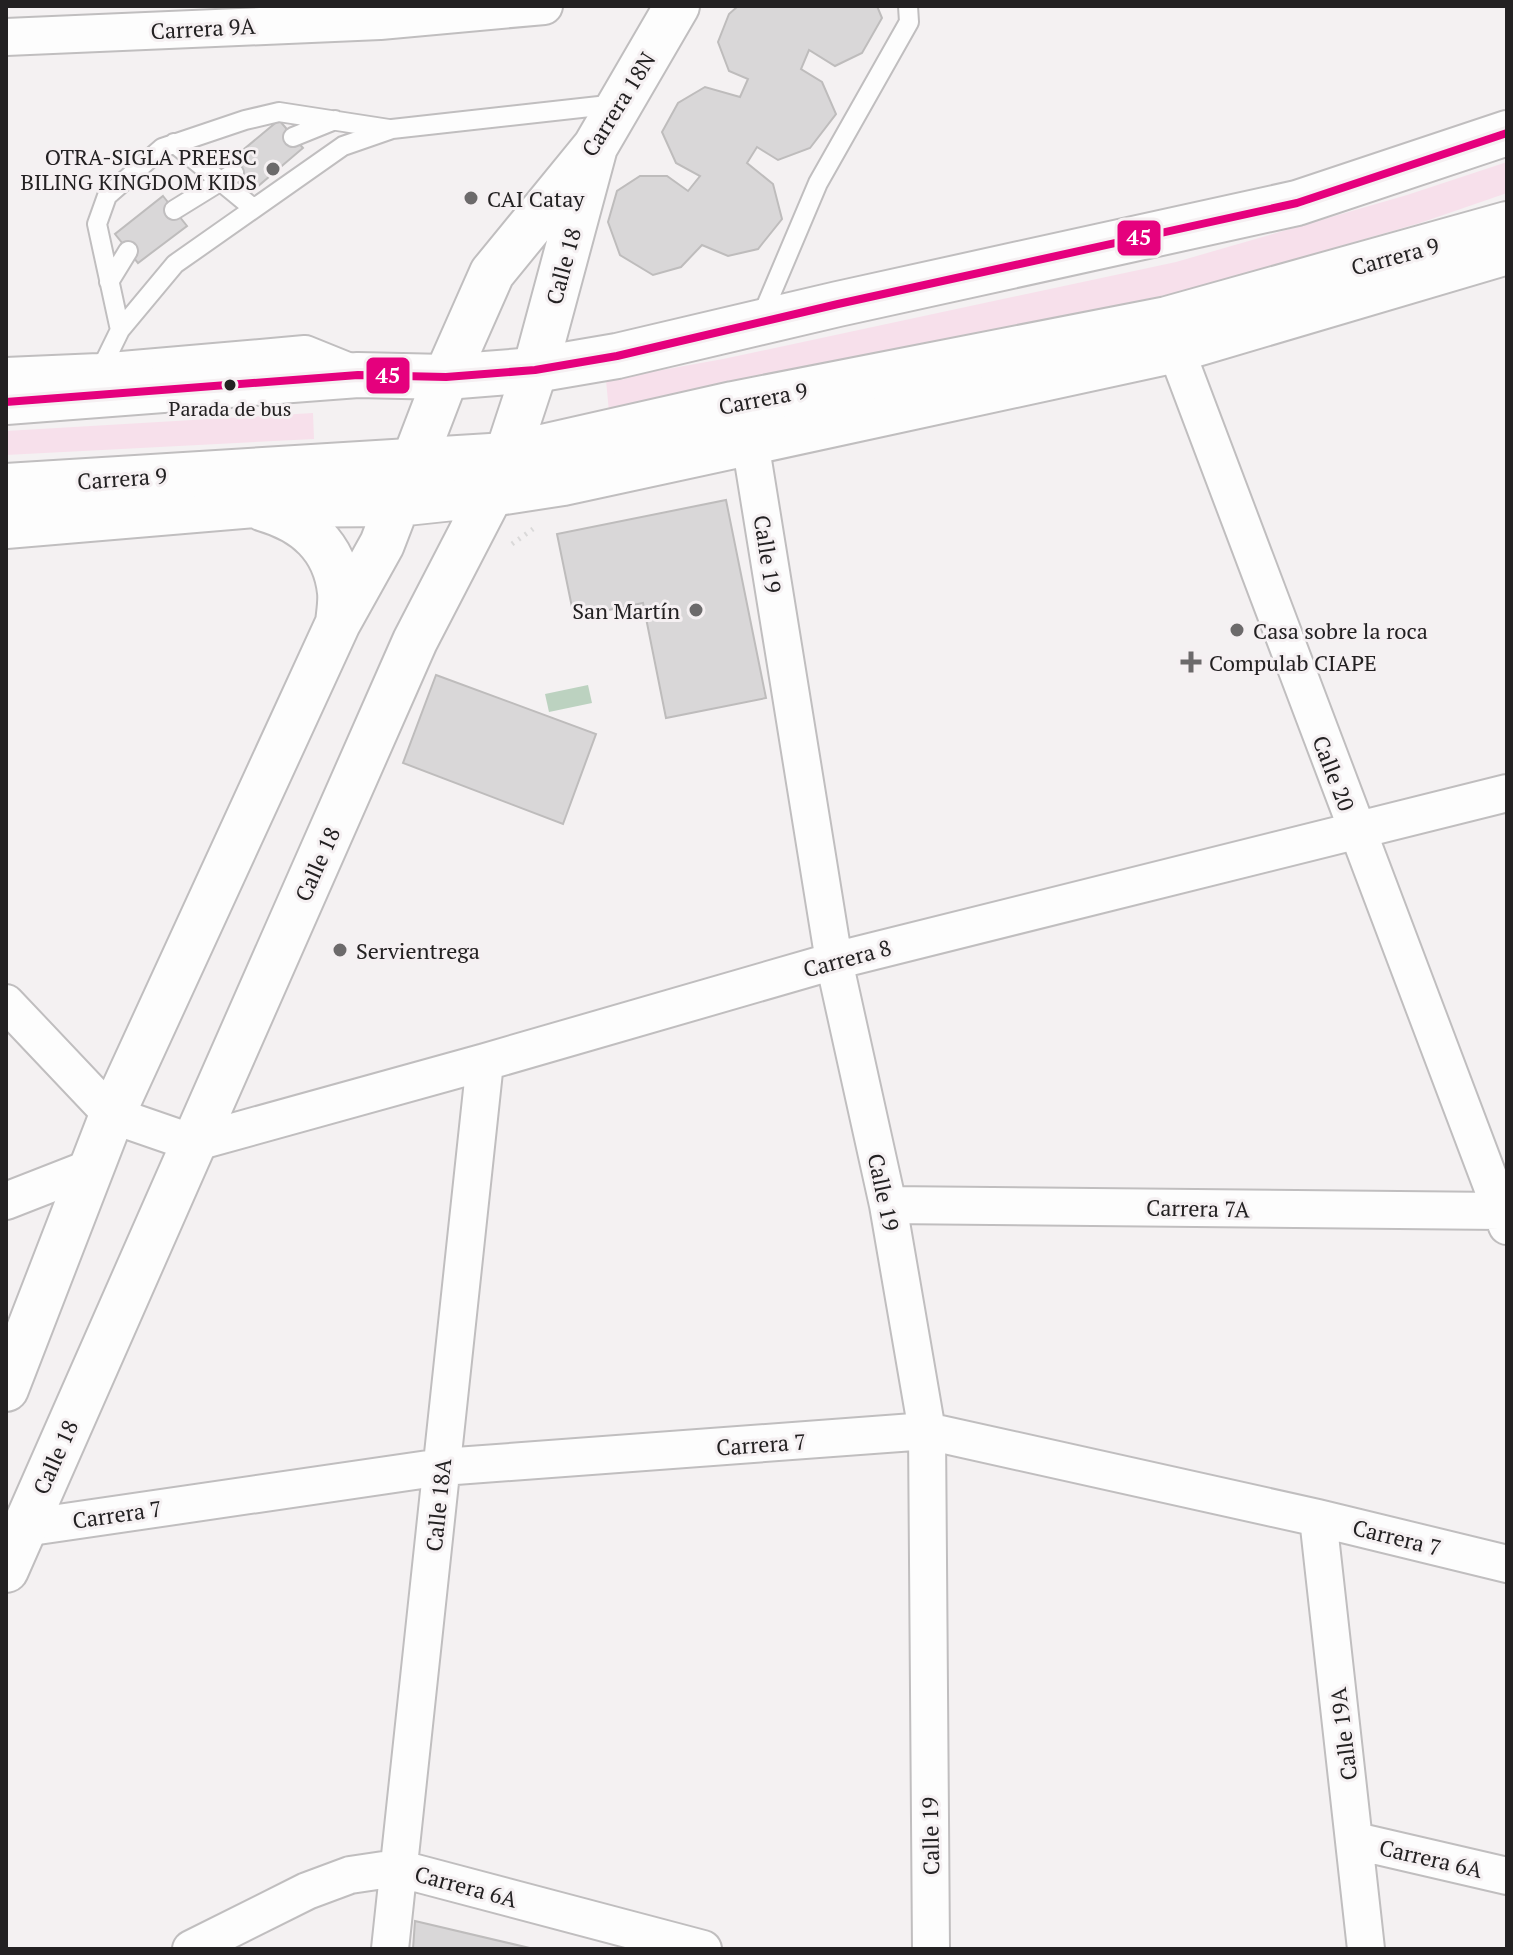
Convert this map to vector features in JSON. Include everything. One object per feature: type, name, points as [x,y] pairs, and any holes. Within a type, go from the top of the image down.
[{"type":"street","name":"Carrera 9A","points":[[6,37],[380,13],[544,6]]},
{"type":"street","name":"Carrera 18N","points":[[446,377],[492,273],[595,147],[677,6]]},
{"type":"street","points":[[6,376],[93,384],[358,375],[446,377],[535,370],[631,353],[1297,203],[1507,133]]},
{"type":"street","name":"Calle 18","points":[[6,1570],[15,1531],[193,1143],[415,641],[499,474],[535,370],[595,147]]},
{"type":"street","name":"Carrera 9","points":[[8,520],[414,462],[499,474],[733,404],[1172,334],[1502,245]]},
{"type":"street","points":[[8,520],[254,505],[397,504],[499,474],[563,483],[750,442],[1172,334]]},
{"type":"street","name":"Calle 20","points":[[1172,334],[1356,831],[1505,1215]]},
{"type":"street","points":[[6,1389],[112,1115],[338,623],[382,544],[446,377]]},
{"type":"street","points":[[6,402],[93,384]]},
{"type":"street","name":"Calle 19","points":[[750,442],[834,961],[888,1205],[927,1431],[931,1949]]},
{"type":"street","points":[[254,505],[289,516],[315,535],[332,561],[340,592],[338,623]]},
{"type":"street","name":"Carrera 8","points":[[193,1143],[834,961],[1507,793]]},
{"type":"street","points":[[6,1003],[112,1115],[193,1143]]},
{"type":"street","name":"Calle 18A","points":[[390,1949],[485,1062]]},
{"type":"street","points":[[6,1201],[93,1167]]},
{"type":"street","name":"Carrera 7A","points":[[888,1205],[1505,1215]]},
{"type":"street","name":"Carrera 7","points":[[15,1531],[442,1467],[927,1431],[1318,1518],[1507,1564]]},
{"type":"street","name":"Calle 19A","points":[[1318,1518],[1366,1949]]},
{"type":"street","name":"Carrera 6A","points":[[1356,1841],[1507,1876]]},
{"type":"street","name":"Carrera 6A","points":[[191,1949],[307,1891],[350,1875],[397,1868],[703,1949]]},
{"type":"lane","points":[[759,322],[818,183],[909,22],[908,6]]},
{"type":"lane","points":[[93,384],[120,330],[175,264],[343,146],[392,129],[620,104]]},
{"type":"lane","points":[[120,330],[97,224],[107,196],[162,148],[279,112],[392,129]]},
{"type":"lane","points":[[293,137],[337,119]]},
{"type":"lane","points":[[174,143],[227,177],[253,208]]},
{"type":"lane","points":[[174,210],[227,177]]},
{"type":"lane","points":[[109,282],[128,251]]},
{"type":"shaded area","points":[[1507,162],[1507,193],[1420,223],[1185,291],[609,412],[606,380],[723,359],[1176,262],[1407,195]]},
{"type":"shaded area","points":[[313,413],[314,439],[6,455],[6,431]]},
{"type":"shaded area","points":[[588,685],[592,703],[549,712],[545,694]]},
{"type":"building","points":[[738,6],[877,6],[882,18],[862,53],[835,66],[809,50],[801,69],[822,82],[836,114],[810,148],[778,160],[757,147],[747,163],[773,184],[782,219],[758,249],[728,256],[702,245],[681,267],[653,275],[620,255],[608,222],[617,191],[640,176],[667,176],[688,191],[700,176],[676,163],[662,132],[678,103],[705,87],[740,97],[748,79],[729,71],[718,42],[729,14]]},
{"type":"building","points":[[279,120],[303,148],[250,193],[226,164]]},
{"type":"building","points":[[163,196],[187,226],[138,263],[115,234]]},
{"type":"building","name":"San Martín","points":[[726,500],[766,698],[666,718],[643,603],[574,617],[557,534]]},
{"type":"building","points":[[436,675],[596,734],[563,824],[403,763]]},
{"type":"building","points":[[415,1921],[534,1949],[413,1949]]},
{"type":"transit line","name":"45","points":[[6,402],[358,375],[446,377],[535,370],[617,356],[1297,203],[1507,133]]},
{"type":"place","name":"OTRA-SIGLA PREESC BILING KINGDOM KIDS","points":[[273,169]]},
{"type":"place","name":"CAI Catay","points":[[471,198]]},
{"type":"place","name":"Parada de bus","points":[[230,385]]},
{"type":"place","name":"San Martín","points":[[696,610]]},
{"type":"place","name":"Casa sobre la roca","points":[[1237,630]]},
{"type":"place","name":"Compulab CIAPE","points":[[1191,662]]},
{"type":"place","name":"Servientrega","points":[[340,950]]}]
